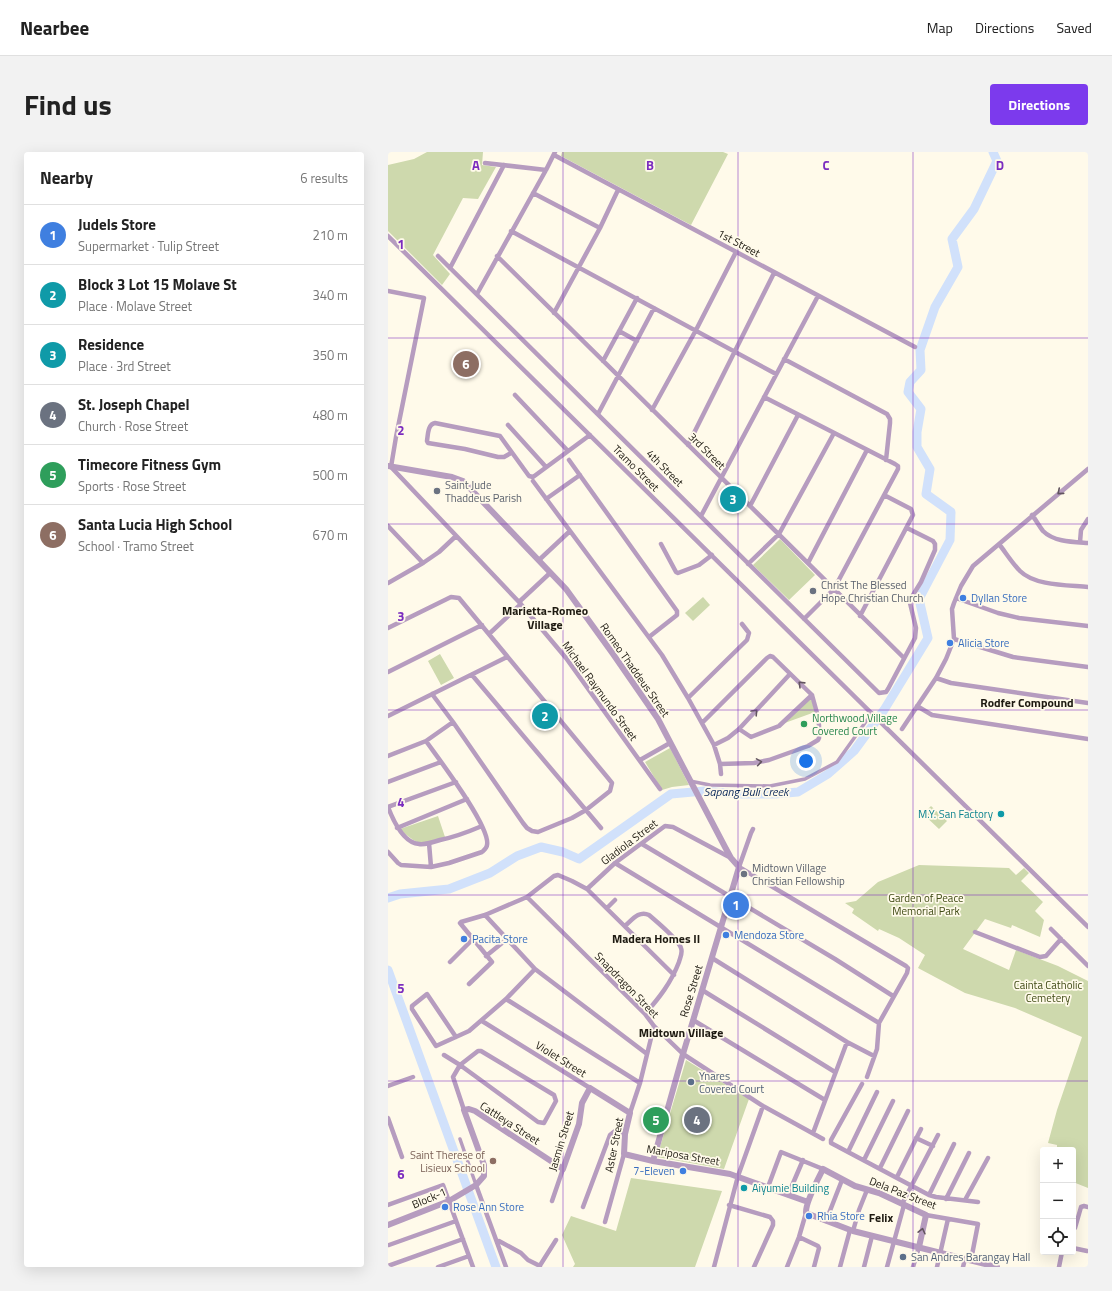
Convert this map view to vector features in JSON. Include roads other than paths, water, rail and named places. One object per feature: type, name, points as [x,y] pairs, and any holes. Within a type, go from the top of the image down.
[{"type":"street","points":[[477,294],[554,154]]},
{"type":"street","name":"1st Street","points":[[554,154],[618,190],[916,347]]},
{"type":"street","points":[[485,163],[546,170]]},
{"type":"street","points":[[450,268],[504,165]]},
{"type":"street","points":[[554,313],[600,228],[618,190]]},
{"type":"street","points":[[533,194],[600,228]]},
{"type":"street","points":[[511,231],[776,374]]},
{"type":"street","name":"Tramo Street","points":[[388,236],[1088,927]]},
{"type":"street","points":[[652,410],[696,330],[736,252]]},
{"type":"street","name":"4th Street","points":[[438,256],[879,693],[886,692],[904,658]]},
{"type":"street","name":"3rd Street","points":[[497,256],[904,658]]},
{"type":"street","points":[[688,445],[774,273]]},
{"type":"street","points":[[388,291],[424,298],[390,467]]},
{"type":"street","points":[[701,516],[818,296]]},
{"type":"street","points":[[603,361],[637,298]]},
{"type":"street","points":[[598,414],[619,377],[654,308]]},
{"type":"street","points":[[619,331],[637,341]]},
{"type":"street","points":[[784,359],[886,414],[890,423],[886,460]]},
{"type":"street","points":[[514,395],[568,451]]},
{"type":"street","points":[[764,397],[898,466],[897,472],[834,589],[804,619]]},
{"type":"street","points":[[750,506],[798,415]]},
{"type":"street","points":[[512,453],[504,457],[498,457],[427,442],[430,425],[435,423],[500,436],[529,476],[533,477],[590,435]]},
{"type":"street","points":[[508,425],[546,467]]},
{"type":"street","points":[[748,564],[779,534],[834,433]]},
{"type":"street","points":[[808,563],[867,450]]},
{"type":"street","points":[[568,460],[677,610],[677,615],[649,637]]},
{"type":"street","name":"Michael Raymundo Street","points":[[390,467],[520,603],[566,658],[660,789]]},
{"type":"street","name":"Romeo Thaddeus Street","points":[[390,467],[452,477],[463,481],[566,589],[658,720],[731,858]]},
{"type":"street","points":[[902,729],[936,678],[954,639],[952,609],[961,586],[973,566],[1088,469]]},
{"type":"street","points":[[546,499],[580,475]]},
{"type":"street","points":[[533,481],[662,655],[714,745],[720,764],[721,774]]},
{"type":"street","points":[[860,616],[913,515],[912,511],[908,508],[884,495]]},
{"type":"street","points":[[1032,515],[1043,531],[1049,535],[1063,540],[1088,543]]},
{"type":"street","points":[[1080,542],[1081,530],[1088,519]]},
{"type":"street","points":[[388,526],[423,563]]},
{"type":"street","points":[[904,658],[915,638],[916,628],[910,603],[935,550],[933,541],[907,528]]},
{"type":"street","points":[[539,560],[570,531]]},
{"type":"street","points":[[388,583],[439,552],[456,536]]},
{"type":"street","points":[[661,544],[676,572],[678,573],[699,565],[712,555]]},
{"type":"street","points":[[999,544],[1020,571],[1027,577],[1048,583],[1088,587]]},
{"type":"street","points":[[489,634],[550,573]]},
{"type":"street","points":[[388,628],[451,597],[459,598],[612,783],[610,791],[586,810],[572,818],[538,832],[532,831],[523,823],[432,694]]},
{"type":"street","points":[[956,598],[998,613],[1019,618],[1088,626]]},
{"type":"street","points":[[688,698],[747,640],[749,633],[742,624]]},
{"type":"street","points":[[388,672],[482,625]]},
{"type":"street","points":[[954,639],[1013,657],[1088,667]]},
{"type":"street","points":[[702,724],[770,656],[773,657],[812,695],[819,725],[818,740],[808,746],[769,760],[754,763],[720,764]]},
{"type":"street","points":[[388,716],[507,657]]},
{"type":"street","points":[[714,745],[728,738],[739,730],[790,674]]},
{"type":"street","points":[[472,675],[601,828]]},
{"type":"street","points":[[936,678],[951,683],[1088,703]]},
{"type":"street","points":[[739,730],[751,737],[779,726],[812,695]]},
{"type":"street","points":[[917,706],[932,715],[1088,739]]},
{"type":"street","points":[[691,783],[770,786],[804,779],[837,762],[874,715]]},
{"type":"street","points":[[388,756],[426,741],[453,722]]},
{"type":"street","points":[[388,852],[401,865],[431,867],[449,863],[482,852],[488,845],[482,826],[467,799],[426,741]]},
{"type":"street","points":[[640,760],[670,743]]},
{"type":"street","points":[[388,782],[441,762]]},
{"type":"street","points":[[456,782],[388,807],[397,828],[411,842],[419,845],[466,833],[482,826]]},
{"type":"street","points":[[397,828],[467,799]]},
{"type":"street","name":"Gladiola Street","points":[[588,889],[615,863],[642,844],[661,828],[669,826],[731,858],[739,867],[906,966],[908,968],[907,973],[893,996]]},
{"type":"street","name":"Rose Street","points":[[653,1161],[730,896],[751,833],[754,829]]},
{"type":"street","points":[[429,843],[431,867]]},
{"type":"street","points":[[642,844],[893,996],[879,1023],[877,1049],[867,1078]]},
{"type":"street","points":[[615,863],[879,1023]]},
{"type":"street","points":[[470,984],[492,962],[460,923],[462,921],[485,915],[527,897],[554,876],[558,875],[588,889],[674,975]]},
{"type":"street","name":"Snapdragon Street","points":[[527,897],[645,1014],[654,1026],[683,1054],[763,1106],[823,1138]]},
{"type":"street","points":[[607,908],[615,900]]},
{"type":"street","points":[[625,926],[638,914],[649,914],[678,943],[682,950],[682,955],[674,975],[665,991],[645,1014]]},
{"type":"street","points":[[485,915],[535,969],[647,1054]]},
{"type":"street","points":[[1051,929],[1088,966]]},
{"type":"street","points":[[975,932],[1040,957],[1046,956],[1061,939]]},
{"type":"street","points":[[450,962],[473,939]]},
{"type":"street","points":[[486,956],[507,939]]},
{"type":"street","points":[[712,958],[847,1042],[874,1056]]},
{"type":"street","points":[[456,1037],[427,994],[412,1006],[412,1009],[436,1046],[456,1037],[469,1031],[482,1021],[535,969]]},
{"type":"street","points":[[702,990],[835,1072]]},
{"type":"street","points":[[506,999],[640,1083]]},
{"type":"street","points":[[693,1020],[825,1100]]},
{"type":"street","name":"Violet Street","points":[[482,1021],[630,1113]]},
{"type":"street","name":"Aster Street","points":[[605,1222],[624,1154],[625,1134],[630,1113],[640,1083],[654,1026]]},
{"type":"street","points":[[813,1133],[847,1042]]},
{"type":"street","points":[[444,1055],[460,1065],[538,1122],[544,1123],[556,1101],[554,1095],[481,1051],[476,1052],[460,1065],[453,1077],[484,1165],[484,1176],[476,1185]]},
{"type":"street","points":[[388,1086],[413,1077]]},
{"type":"street","points":[[862,1084],[831,1140],[831,1143],[936,1198],[978,1202]]},
{"type":"street","name":"Jasmin Street","points":[[552,1201],[579,1124],[582,1103],[590,1088]]},
{"type":"street","points":[[848,1152],[877,1092]]},
{"type":"street","points":[[864,1160],[893,1101]]},
{"type":"street","points":[[714,1267],[729,1205],[763,1106]]},
{"type":"street","name":"Cattleya Street","points":[[464,1110],[475,1111],[563,1169]]},
{"type":"street","points":[[880,1168],[908,1111]]},
{"type":"street","points":[[388,1118],[402,1157]]},
{"type":"street","points":[[897,1177],[921,1129]]},
{"type":"street","points":[[583,1207],[610,1135],[615,1131],[625,1134]]},
{"type":"street","points":[[887,1267],[903,1205],[938,1135]]},
{"type":"street","points":[[916,1138],[933,1146]]},
{"type":"street","points":[[460,1139],[506,1267]]},
{"type":"street","points":[[929,1195],[954,1144]]},
{"type":"street","points":[[768,1187],[781,1152],[823,1169],[808,1202],[799,1237],[787,1267]]},
{"type":"street","points":[[946,1199],[969,1152]]},
{"type":"street","name":"Mariposa Street","points":[[624,1154],[653,1161],[738,1176],[808,1202]]},
{"type":"street","points":[[965,1200],[988,1158]]},
{"type":"street","points":[[788,1195],[803,1160]]},
{"type":"street","name":"Dela Paz Street","points":[[823,1169],[855,1186],[878,1193],[926,1215],[977,1224],[978,1225],[968,1259]]},
{"type":"street","points":[[826,1221],[842,1180]]},
{"type":"street","points":[[388,1205],[442,1185],[473,1267]]},
{"type":"street","name":"Block-1","points":[[388,1225],[449,1201],[476,1185]]},
{"type":"street","points":[[840,1267],[867,1190]]},
{"type":"street","points":[[729,1205],[770,1217],[773,1221],[773,1225],[754,1267]]},
{"type":"street","points":[[1076,1222],[1081,1208],[1084,1206],[1088,1207]]},
{"type":"street","points":[[806,1213],[852,1231],[997,1267]]},
{"type":"street","points":[[913,1267],[926,1215]]},
{"type":"street","points":[[937,1267],[948,1219]]},
{"type":"street","points":[[389,1245],[456,1221]]},
{"type":"street","points":[[864,1267],[872,1236]]},
{"type":"street","points":[[799,1237],[819,1248],[814,1267]]},
{"type":"street","points":[[388,1266],[399,1264],[463,1239]]},
{"type":"street","points":[[497,1242],[499,1241],[509,1248],[521,1253],[528,1260],[540,1266],[556,1240]]},
{"type":"street","points":[[1076,1249],[1087,1251]]},
{"type":"street","points":[[1059,1267],[1061,1255]]},
{"type":"street","points":[[438,1267],[469,1256]]},
{"type":"street","points":[[963,1267],[968,1259]]},
{"type":"waterway","name":"Sapang Buli Creek","points":[[388,898],[400,894],[449,889],[490,873],[517,856],[541,847],[563,852],[579,859],[671,794],[704,791],[737,794],[775,794],[798,792],[828,774],[854,751],[884,710],[928,638],[919,599],[950,540],[951,512],[926,494],[930,469],[917,447],[917,432],[921,409],[908,392],[910,382],[921,370],[920,350],[935,307],[958,267],[952,239],[974,209],[997,161],[993,152]]},
{"type":"waterway","points":[[388,970],[496,1267]]},
{"type":"place","name":"Santa Lucia High School","points":[[466,364]]},
{"type":"place","name":"Saint Jude Thaddeus Parish","points":[[437,491]]},
{"type":"place","name":"Residence","points":[[733,499]]},
{"type":"place","name":"Christ The Blessed Hope Christian Church","points":[[813,591]]},
{"type":"place","name":"Dyllan Store","points":[[963,598]]},
{"type":"place","name":"Alicia Store","points":[[950,643]]},
{"type":"place","name":"Block 3 Lot 15 Molave St","points":[[545,716]]},
{"type":"place","name":"Northwood Village Covered Court","points":[[804,724]]},
{"type":"place","name":"M.Y. San Factory","points":[[1001,814]]},
{"type":"place","name":"Midtown Village Christian Fellowship","points":[[744,874]]},
{"type":"place","name":"Judels Store","points":[[736,905]]},
{"type":"place","name":"Mendoza Store","points":[[726,935]]},
{"type":"place","name":"Pacita Store","points":[[464,939]]},
{"type":"place","name":"Ynares Covered Court","points":[[691,1082]]},
{"type":"place","name":"Timecore Fitness Gym","points":[[656,1120]]},
{"type":"place","name":"St. Joseph Chapel","points":[[697,1120]]},
{"type":"place","name":"Saint Therese of Lisieux School","points":[[493,1161]]},
{"type":"place","name":"7-Eleven","points":[[683,1171]]},
{"type":"place","name":"Aiyumie Building","points":[[744,1188]]},
{"type":"place","name":"Rose Ann Store","points":[[445,1207]]},
{"type":"place","name":"Rhia Store","points":[[809,1216]]},
{"type":"place","name":"San Andres Barangay Hall","points":[[903,1257]]},
{"type":"district","name":"Marietta-Romeo Village","points":[[545,618]]},
{"type":"district","name":"Rodfer Compound","points":[[1027,703]]},
{"type":"district","name":"Madera Homes II","points":[[656,939]]},
{"type":"district","name":"Midtown Village","points":[[681,1033]]},
{"type":"district","name":"Felix","points":[[881,1218]]},
{"type":"park label","name":"Garden of Peace Memorial Park","points":[[926,904]]},
{"type":"park label","name":"Cainta Catholic Cemetery","points":[[1048,991]]}]
